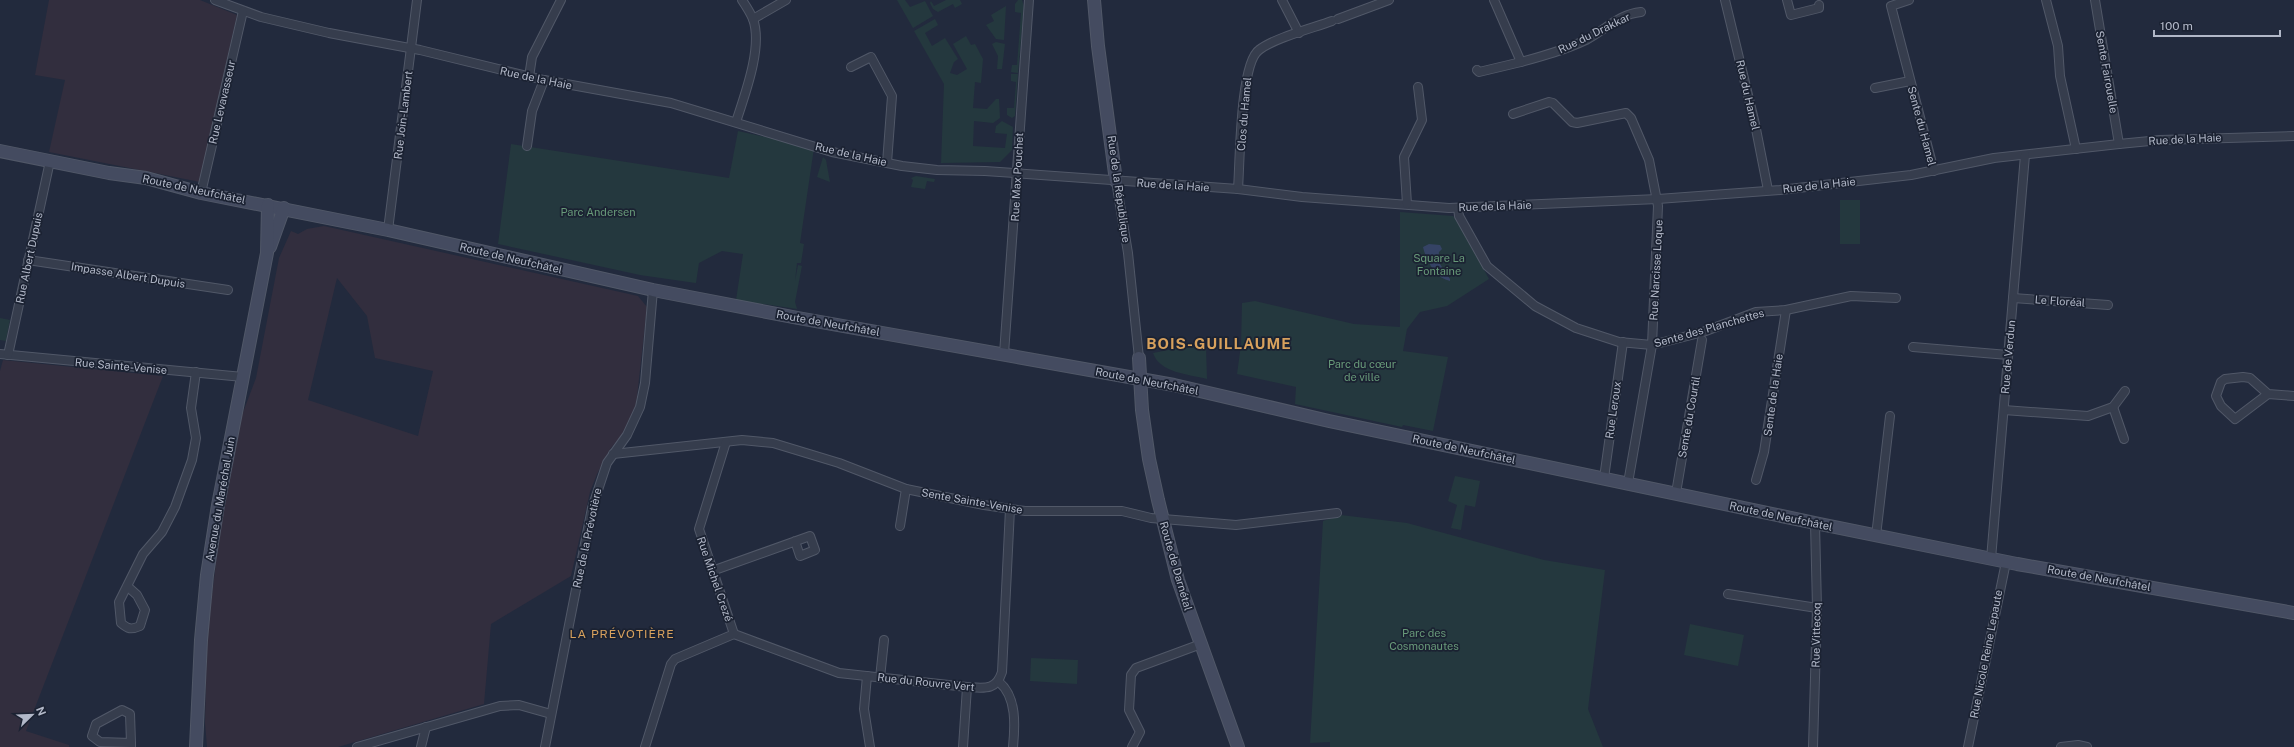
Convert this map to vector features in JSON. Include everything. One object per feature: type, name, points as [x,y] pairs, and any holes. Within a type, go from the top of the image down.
[{"type":"main road","name":"Rue de la République","points":[[1094,0],[1098,46],[1116,181]]},
{"type":"main road","name":"Route de Neufchâtel","points":[[0,151],[109,174],[146,178],[201,193],[284,208],[388,230],[653,290],[1141,379],[1336,422],[1876,536],[2006,562],[2294,613]]},
{"type":"main road","name":"Avenue du Maréchal Juin","points":[[267,253],[268,205]]},
{"type":"main road","name":"Avenue du Maréchal Juin","points":[[196,747],[201,640],[207,575],[218,505],[267,253],[284,208]]},
{"type":"main road","name":"Rue de la République","points":[[1139,358],[1141,379]]},
{"type":"main road","name":"Route de Darnétal","points":[[1141,379],[1148,459],[1178,580],[1238,747]]},
{"type":"street","name":"Rue de la Haie","points":[[215,0],[261,17],[329,33],[411,48],[544,80],[669,103],[832,152],[887,163],[937,170],[1017,173],[1150,184],[1238,189],[1287,195],[1458,208],[1658,199],[1768,190],[1911,175],[1966,163],[2119,144],[2160,140],[2294,136]]},
{"type":"street","name":"Rue Join-Lambert","points":[[388,230],[417,0]]},
{"type":"street","points":[[529,76],[532,57],[560,0]]},
{"type":"street","points":[[736,122],[754,58],[756,39],[753,19],[742,0]]},
{"type":"street","points":[[753,19],[786,0]]},
{"type":"street","name":"Rue Max Pouchet","points":[[1004,354],[1013,260],[1017,173],[1030,0]]},
{"type":"street","points":[[1282,0],[1298,33]]},
{"type":"street","name":"Clos du Hamel","points":[[1238,189],[1246,77],[1252,56],[1266,45],[1389,0]]},
{"type":"street","points":[[1494,0],[1521,62]]},
{"type":"street","name":"Rue du Hamel","points":[[1725,0],[1755,124],[1768,190]]},
{"type":"street","points":[[1787,0],[1791,14],[1819,8],[1819,5]]},
{"type":"street","name":"Sente du Hamel","points":[[1909,0],[1891,6],[1934,171]]},
{"type":"street","points":[[2046,0],[2058,46],[2060,76],[2076,149]]},
{"type":"street","name":"Sente Fairouelle","points":[[2095,0],[2119,144]]},
{"type":"street","name":"Rue Levavasseur","points":[[201,193],[243,11]]},
{"type":"street","name":"Rue du Drakkar","points":[[1477,70],[1479,72],[1557,52],[1586,40],[1628,14],[1641,12]]},
{"type":"street","points":[[851,67],[871,57],[892,96],[887,163]]},
{"type":"street","points":[[527,146],[532,111],[544,80]]},
{"type":"street","name":"Sente du Hamel","points":[[1875,88],[1910,81]]},
{"type":"street","points":[[1407,204],[1404,156],[1422,120],[1418,86]]},
{"type":"street","name":"Rue Narcisse Loque","points":[[1513,114],[1549,102],[1553,103],[1572,122],[1577,123],[1626,113],[1630,114],[1647,154],[1658,199],[1652,345],[1628,483]]},
{"type":"street","name":"Rue de Verdun","points":[[1992,559],[2025,155]]},
{"type":"street","name":"Rue Albert Dupuis","points":[[4,355],[28,260],[50,161]]},
{"type":"street","name":"Rue de la République","points":[[1116,181],[1128,253],[1139,358]]},
{"type":"street","name":"Sente des Planchettes","points":[[1458,208],[1460,216],[1488,266],[1535,306],[1576,328],[1623,342],[1652,345],[1703,332],[1756,312],[1786,310],[1851,296],[1896,298]]},
{"type":"street","name":"Impasse Albert Dupuis","points":[[28,260],[228,290]]},
{"type":"street","name":"Rue de la Prévotière","points":[[545,747],[592,508],[607,463],[627,435],[640,407],[645,383],[653,290]]},
{"type":"street","name":"Le Floréal","points":[[2013,298],[2108,305]]},
{"type":"street","name":"Sente de la Haie","points":[[1756,480],[1764,452],[1786,310]]},
{"type":"street","name":"Sente du Courtil","points":[[1676,493],[1702,340]]},
{"type":"street","name":"Rue Leroux","points":[[1604,478],[1623,342]]},
{"type":"street","points":[[1913,347],[2008,355]]},
{"type":"street","name":"Rue Sainte-Venise","points":[[4,355],[243,377]]},
{"type":"street","points":[[127,586],[137,595],[145,610],[140,626],[133,629],[127,629],[120,623],[119,602],[127,586],[143,554],[162,532],[188,476],[196,438],[191,408],[196,372]]},
{"type":"street","points":[[2268,394],[2235,419],[2221,406],[2216,396],[2221,382],[2232,377],[2250,378],[2268,394],[2294,396]]},
{"type":"street","points":[[2004,410],[2088,416],[2113,407],[2125,390]]},
{"type":"street","points":[[2113,407],[2124,439]]},
{"type":"street","points":[[1876,536],[1890,416]]},
{"type":"street","name":"Sente Sainte-Venise","points":[[613,454],[742,440],[773,443],[839,463],[906,489],[1010,509],[1085,512],[1122,511],[1146,518],[1162,518],[1236,525],[1337,513]]},
{"type":"street","name":"Rue Michel Crezé","points":[[645,747],[671,664],[675,659],[734,634],[700,533],[699,523],[726,442]]},
{"type":"street","points":[[900,526],[906,489]]},
{"type":"street","points":[[1010,509],[1002,672],[999,682],[1006,690],[1015,719],[1013,747]]},
{"type":"street","name":"Rue Vittecoq","points":[[1812,747],[1817,608],[1816,523]]},
{"type":"street","points":[[712,571],[795,541]]},
{"type":"street","name":"Rue Nicole Reine Lepaute","points":[[1968,747],[2006,562]]},
{"type":"street","points":[[1728,594],[1817,608]]},
{"type":"street","name":"Rue du Rouvre Vert","points":[[734,634],[839,673],[984,688],[999,682]]},
{"type":"street","points":[[880,678],[884,640]]},
{"type":"street","points":[[1132,747],[1140,732],[1129,710],[1131,675],[1136,668],[1202,644]]},
{"type":"street","points":[[867,676],[864,709],[870,747]]},
{"type":"street","points":[[963,747],[967,687]]},
{"type":"street","points":[[357,747],[500,706],[518,705],[551,714]]},
{"type":"street","points":[[122,710],[130,714],[131,745],[100,742],[92,736],[96,724],[122,710]]},
{"type":"street","points":[[421,747],[426,727]]},
{"type":"street","points":[[2061,747],[2078,745],[2087,747]]},
{"type":"shaded area","points":[[49,0],[200,0],[237,15],[200,182],[49,152],[65,80],[35,75]]},
{"type":"shaded area","points":[[324,226],[638,296],[647,307],[636,406],[622,435],[611,448],[597,474],[590,492],[571,576],[491,624],[484,704],[338,747],[207,747],[205,723],[207,634],[220,531],[242,415],[256,378],[279,258],[291,231],[298,234],[307,229]],"holes":[[[337,278],[367,316],[375,358],[433,371],[418,436],[308,400]]]},
{"type":"shaded area","points":[[3,360],[163,376],[26,731],[69,745],[69,747],[0,747],[0,371]]},
{"type":"green space","points":[[897,0],[905,0],[910,7],[925,1],[933,16],[913,28]]},
{"type":"green space","points":[[946,0],[960,0],[962,4],[955,8],[953,4],[938,12],[933,9],[930,3],[931,1],[934,6]]},
{"type":"green space","points":[[1018,0],[1022,0],[1024,6],[1018,73],[1011,72],[1012,65],[1017,65],[1021,13],[1015,12],[1015,4]]},
{"type":"green space","points":[[1006,6],[1004,40],[996,39],[986,25],[994,21],[991,15]]},
{"type":"green space","points":[[935,19],[938,25],[925,33],[932,46],[945,38],[958,59],[954,62],[950,73],[957,75],[967,69],[953,44],[966,36],[971,45],[975,44],[983,59],[981,83],[975,82],[973,108],[987,109],[996,99],[999,99],[1000,118],[993,123],[974,121],[973,146],[1005,148],[1007,134],[995,133],[996,126],[1002,121],[1013,127],[1012,150],[1000,162],[941,163],[944,84],[914,31]]},
{"type":"green space","points":[[996,42],[1005,44],[1002,69],[997,69],[998,56],[992,44]]},
{"type":"green space","points":[[1011,74],[1018,74],[1015,116],[1012,118],[1007,115],[1007,108],[1014,108],[1016,82],[1011,81]]},
{"type":"green space","name":"Parc Andersen","points":[[738,131],[814,148],[800,243],[804,244],[801,263],[797,263],[795,281],[798,265],[802,266],[795,302],[797,309],[736,300],[743,254],[722,251],[699,263],[696,283],[640,275],[498,244],[511,144],[729,178]]},
{"type":"green space","points":[[823,157],[826,160],[830,182],[817,177]]},
{"type":"green space","points":[[916,176],[935,179],[934,182],[927,181],[925,189],[911,187],[913,180],[911,178]]},
{"type":"green space","points":[[1840,200],[1860,200],[1860,244],[1840,244]]},
{"type":"green space","name":"Parc du cœur de ville","points":[[1400,212],[1453,216],[1457,219],[1489,279],[1447,306],[1420,312],[1407,329],[1403,351],[1448,357],[1433,431],[1403,425],[1402,427],[1295,404],[1296,387],[1237,374],[1241,345],[1242,303],[1255,301],[1354,324],[1400,327]]},
{"type":"green space","points":[[0,318],[10,320],[6,341],[0,340]]},
{"type":"green space","points":[[1206,347],[1207,379],[1168,369],[1157,360],[1153,353],[1178,348]]},
{"type":"green space","points":[[1455,476],[1480,481],[1475,507],[1465,505],[1461,530],[1451,528],[1457,505],[1448,501]]},
{"type":"green space","name":"Parc des Cosmonautes","points":[[1341,515],[1407,523],[1544,560],[1605,570],[1588,709],[1603,747],[1330,747],[1330,742],[1310,743],[1323,521]]},
{"type":"green space","points":[[1690,624],[1744,635],[1738,666],[1684,655]]},
{"type":"green space","points":[[1031,658],[1078,660],[1077,684],[1030,681]]},
{"type":"water","points":[[1429,244],[1440,245],[1442,249],[1439,252],[1438,261],[1450,281],[1440,276],[1429,263],[1423,247]]},
{"type":"district","name":"BOIS-GUILLAUME","points":[[1219,344]]},
{"type":"district","name":"LA PRÉVOTIÈRE","points":[[622,634]]},
{"type":"park label","name":"Square La Fontaine","points":[[1439,264]]}]
